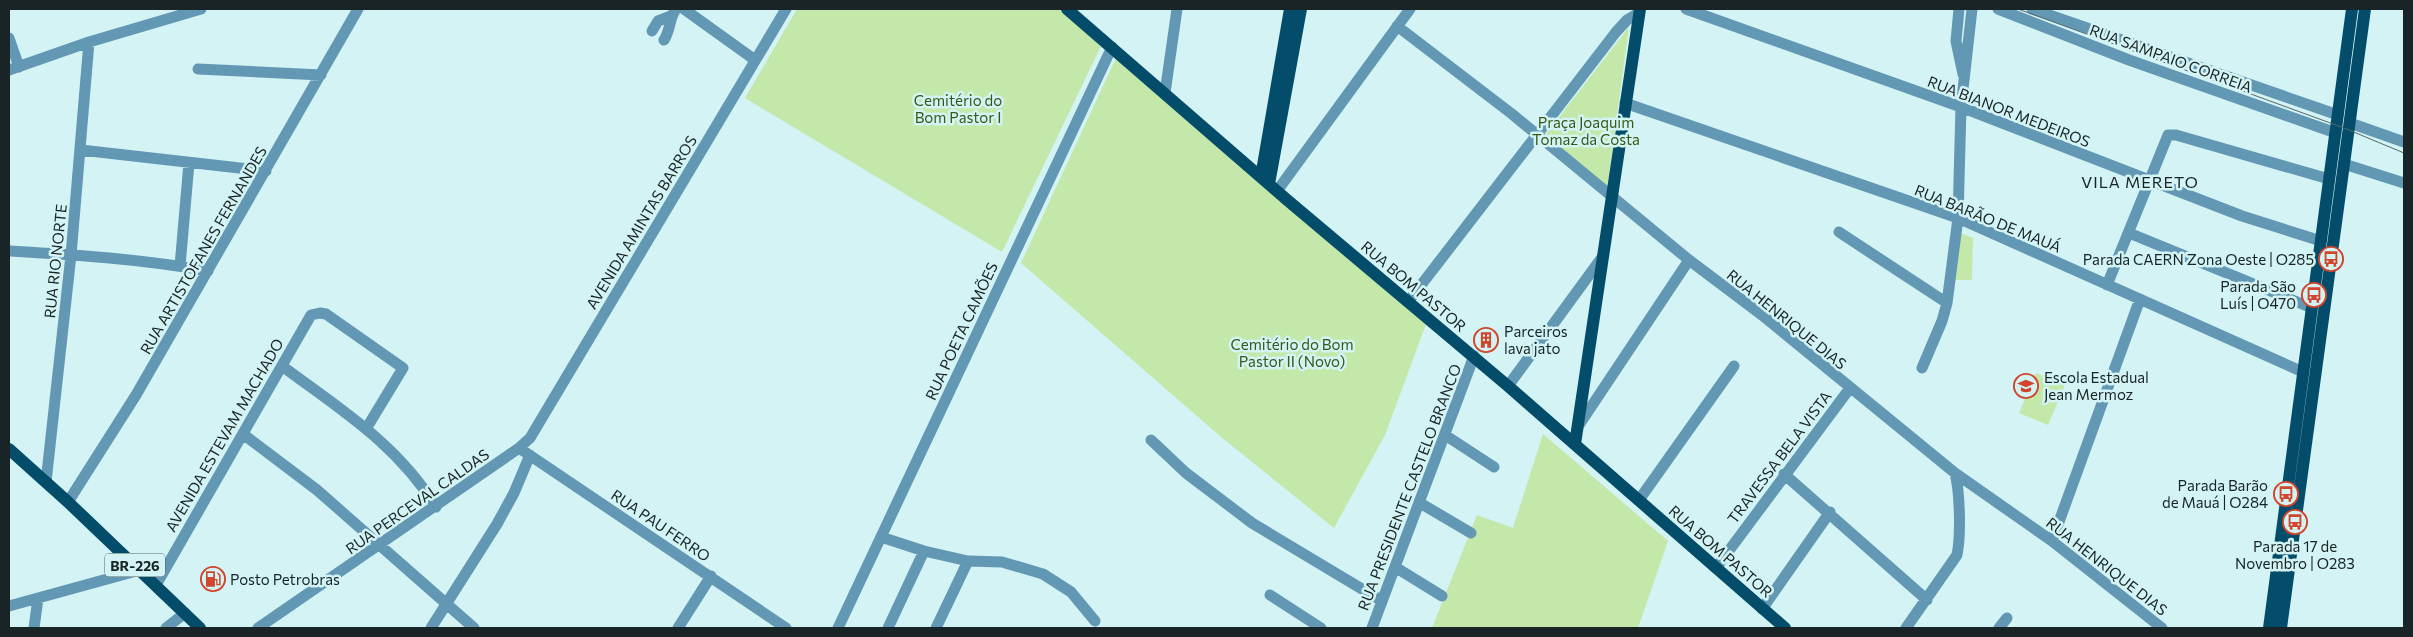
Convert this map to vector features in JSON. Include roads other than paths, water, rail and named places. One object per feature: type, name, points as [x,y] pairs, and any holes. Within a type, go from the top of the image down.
[{"type":"main road","name":"RUA BOM PASTOR","points":[[1067,9],[1269,184],[1474,356],[1716,568],[1778,626]]},
{"type":"main road","points":[[1269,184],[1290,9]]},
{"type":"main road","points":[[1273,140],[1301,9]]},
{"type":"main road","points":[[2268,628],[2321,241],[2329,227],[2329,179],[2352,9]]},
{"type":"main road","points":[[2281,628],[2329,227],[2344,164],[2366,9]]},
{"type":"main road","points":[[1575,444],[1639,11]]},
{"type":"main road","name":"BR-226","points":[[9,450],[68,502],[200,628]]},
{"type":"street","points":[[9,38],[14,68],[89,42],[201,9]]},
{"type":"street","name":"RUA ARTISTOFANES FERNANDES","points":[[68,502],[136,395],[358,9]]},
{"type":"street","points":[[684,9],[755,60]]},
{"type":"street","name":"AVENIDA AMINTAS BARROS","points":[[519,448],[530,438],[786,9]]},
{"type":"street","points":[[1165,93],[1177,9]]},
{"type":"street","points":[[1269,184],[1410,9]]},
{"type":"street","name":"RUA BIANOR MEDEIROS","points":[[1686,9],[1961,107],[2242,216],[2321,241]]},
{"type":"street","points":[[1959,9],[1956,41],[1964,79]]},
{"type":"street","points":[[1922,368],[1942,321],[1947,303],[1958,218],[1961,107],[1972,9]]},
{"type":"street","name":"RUA SAMPAIO CORREIA","points":[[1998,9],[2129,60],[2336,133]]},
{"type":"street","name":"RUA SAMPAIO CORREIA","points":[[2032,9],[2338,115]]},
{"type":"street","points":[[1408,302],[1538,136],[1616,32],[1639,11]]},
{"type":"street","points":[[652,31],[658,21],[674,12]]},
{"type":"street","points":[[664,40],[670,30],[674,12]]},
{"type":"street","name":"RUA HENRIQUE DIAS","points":[[1398,26],[1538,136],[1689,260],[1762,315],[1954,473],[2052,541],[2162,628]]},
{"type":"street","name":"RUA RIO NORTE","points":[[46,482],[71,255],[89,42]]},
{"type":"street","name":"RUA POETA CAMÕES","points":[[838,628],[1112,47]]},
{"type":"street","points":[[198,69],[321,75]]},
{"type":"street","name":"RUA BARÃO DE MAUÁ","points":[[1625,103],[1958,218],[2303,372]]},
{"type":"street","points":[[2350,122],[2404,142]]},
{"type":"street","points":[[2107,285],[2166,137],[2176,134],[2329,179]]},
{"type":"street","points":[[81,150],[266,171]]},
{"type":"street","points":[[180,266],[189,163]]},
{"type":"street","points":[[2344,164],[2404,183]]},
{"type":"street","points":[[1839,232],[1947,303]]},
{"type":"street","points":[[2129,232],[2312,308]]},
{"type":"street","points":[[9,251],[71,255],[180,266],[208,271]]},
{"type":"street","points":[[1508,386],[1604,254]]},
{"type":"street","points":[[1579,425],[1689,260]]},
{"type":"street","points":[[2052,541],[2140,299]]},
{"type":"street","name":"AVENIDA ESTEVAM MACHADO","points":[[156,585],[308,318],[315,313],[326,314],[403,368],[366,428]]},
{"type":"street","name":"RUA PRESIDENTE CASTELO BRANCO","points":[[1372,628],[1474,356]]},
{"type":"street","points":[[282,366],[366,428],[406,465],[436,507]]},
{"type":"street","points":[[1639,500],[1734,366]]},
{"type":"street","name":"TRAVESSA BELA VISTA","points":[[1716,568],[1784,474],[1850,388]]},
{"type":"street","points":[[243,434],[317,490],[474,628]]},
{"type":"street","points":[[1445,435],[1494,467]]},
{"type":"street","points":[[1151,440],[1186,473],[1252,523],[1382,601]]},
{"type":"street","name":"RUA PAU FERRO","points":[[519,448],[711,576],[779,626]]},
{"type":"street","name":"RUA PERCEVAL CALDAS","points":[[258,628],[519,448]]},
{"type":"street","points":[[431,628],[514,493],[530,455]]},
{"type":"street","points":[[1906,628],[1958,555],[1958,485],[1954,473]]},
{"type":"street","points":[[1784,474],[1830,512],[1927,600]]},
{"type":"street","points":[[1420,503],[1471,533]]},
{"type":"street","points":[[1762,609],[1830,512]]},
{"type":"street","points":[[881,536],[924,551],[968,561],[995,561],[1043,574],[1071,592],[1095,621]]},
{"type":"street","points":[[888,628],[924,551]]},
{"type":"street","points":[[936,628],[968,561]]},
{"type":"street","points":[[1395,567],[1442,596]]},
{"type":"street","points":[[9,606],[140,570]]},
{"type":"street","points":[[678,628],[711,576]]},
{"type":"street","points":[[1270,595],[1322,628]]},
{"type":"street","points":[[34,628],[38,598]]},
{"type":"street","points":[[166,628],[185,613]]},
{"type":"street","points":[[1999,628],[2007,618]]},
{"type":"tram line","points":[[2018,9],[2344,128],[2404,153]]},
{"type":"place","name":"Parada CAERN Zona Oeste | O285","points":[[2331,259]]},
{"type":"place","name":"Parada São Luís | O470","points":[[2314,295]]},
{"type":"place","name":"Parceiros lava jato","points":[[1486,340]]},
{"type":"place","name":"Escola Estadual Jean Mermoz","points":[[2026,386]]},
{"type":"place","name":"Parada Barão de Mauá | O284","points":[[2286,494]]},
{"type":"place","name":"Parada 17 de Novembro | O283","points":[[2295,522]]},
{"type":"place","name":"Posto Petrobras","points":[[213,579]]},
{"type":"district","name":"VILA MERETO","points":[[2140,181]]},
{"type":"park label","name":"Cemitério do Bom Pastor I","points":[[958,108]]},
{"type":"park label","name":"Praça Joaquim Tomaz da Costa","points":[[1586,130]]},
{"type":"park label","name":"Cemitério do Bom Pastor II (Novo)","points":[[1292,352]]}]
